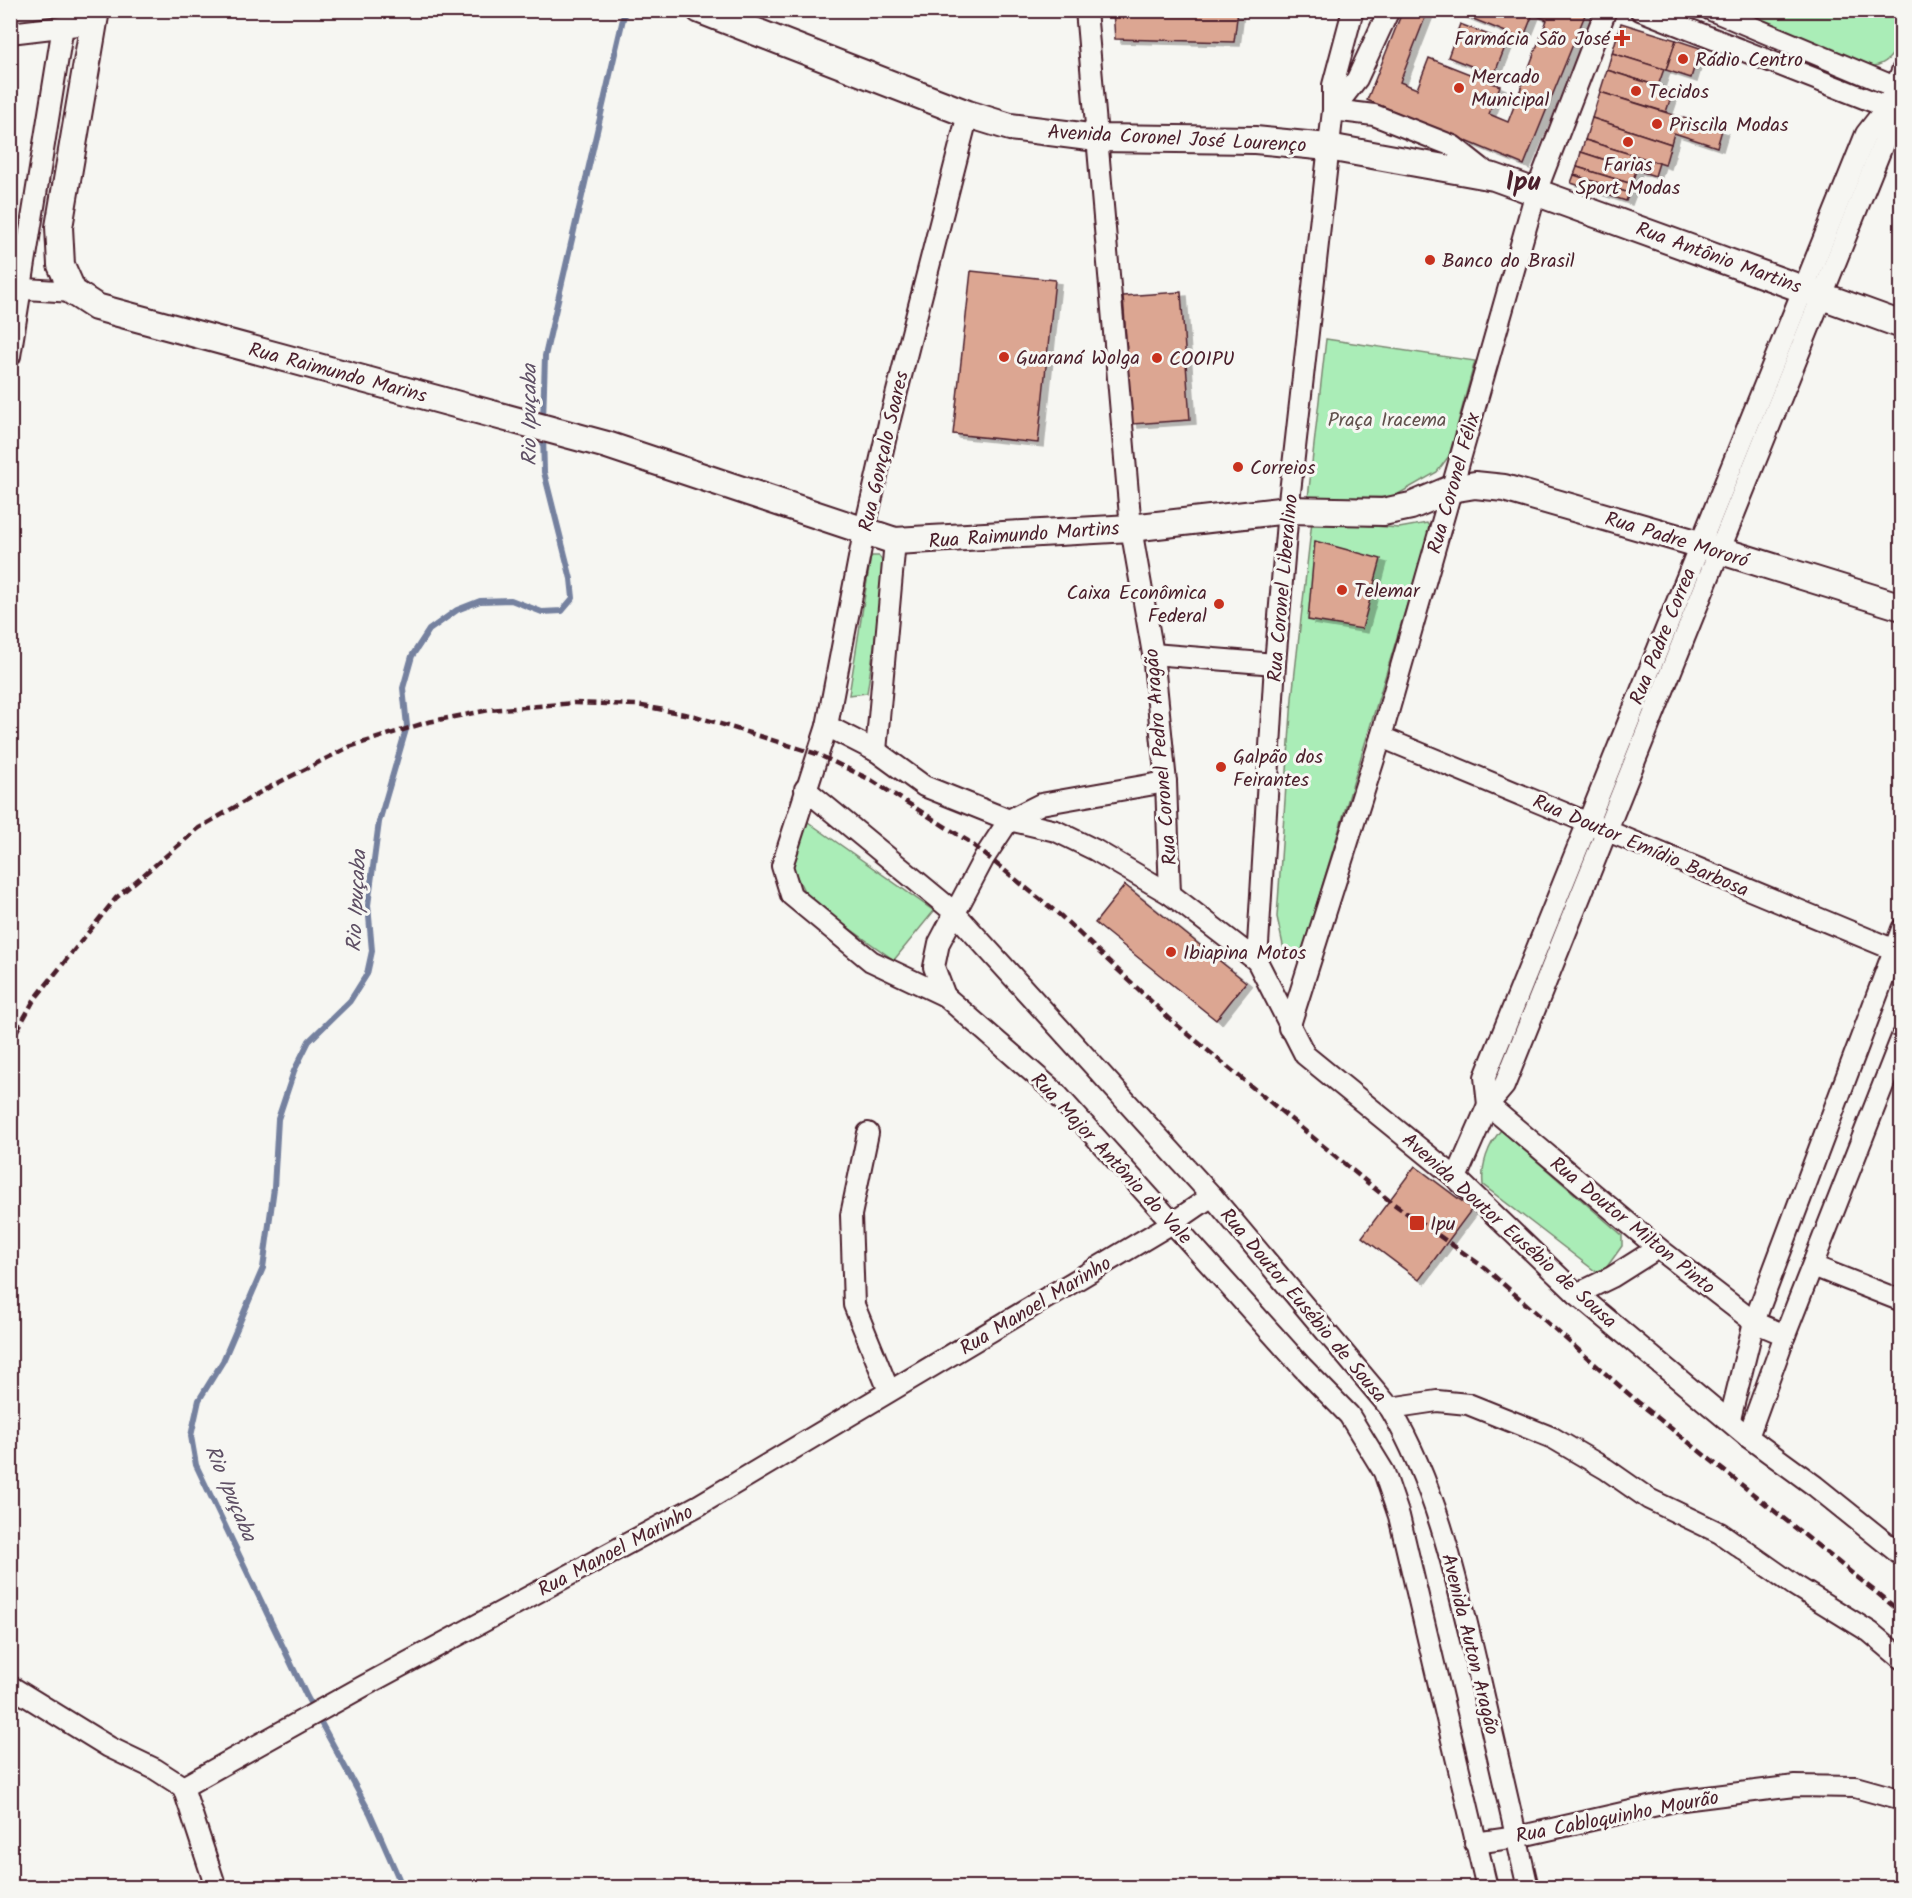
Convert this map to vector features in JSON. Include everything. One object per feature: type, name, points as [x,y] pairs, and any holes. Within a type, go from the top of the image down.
[{"type":"main road","name":"Avenida Coronel José Lourenço","points":[[700,10],[728,16],[968,114],[1010,127],[1096,138],[1255,140],[1328,147],[1494,177],[1536,192]]},
{"type":"main road","points":[[73,291],[61,265],[59,227],[95,17]]},
{"type":"main road","name":"Rua Antônio Martins","points":[[1536,192],[1902,325]]},
{"type":"main road","name":"Rua Raimundo Marins","points":[[73,291],[96,307],[606,445]]},
{"type":"main road","name":"Rua Raimundo Martins","points":[[606,445],[895,541],[1131,528],[1288,510],[1383,512],[1411,506],[1451,489]]},
{"type":"main road","name":"Rua Padre Mororó","points":[[1451,489],[1474,485],[1504,488],[1902,607]]},
{"type":"street","name":"Rua Coronel Pedro Aragão","points":[[1086,10],[1131,528],[1153,654],[1166,782],[1170,894]]},
{"type":"street","name":"Rua Coronel Liberalino","points":[[1257,961],[1275,664],[1288,510],[1333,110],[1333,85],[1353,10]]},
{"type":"street","name":"Rua Coronel Liberalino","points":[[1333,110],[1356,79],[1389,10]]},
{"type":"street","name":"Rua Coronel Félix","points":[[1289,1029],[1381,737],[1536,192],[1606,10]]},
{"type":"street","points":[[1640,10],[1894,110]]},
{"type":"street","points":[[1712,10],[1899,83]]},
{"type":"street","points":[[10,33],[63,26],[95,17]]},
{"type":"street","points":[[10,356],[17,288],[63,26]]},
{"type":"street","name":"Rua Padre Correa","points":[[1488,1105],[1485,1077],[1588,823],[1709,548],[1814,292],[1885,139],[1899,83]]},
{"type":"street","name":"Avenida Coronel José Lourenço","points":[[1333,110],[1374,115],[1454,146],[1494,177]]},
{"type":"street","name":"Rua Gonçalo Soares","points":[[806,789],[827,726],[864,532],[891,412],[968,114]]},
{"type":"street","points":[[17,288],[73,291]]},
{"type":"street","name":"Rua Gonçalo Soares","points":[[876,751],[895,541]]},
{"type":"street","name":"Rua Padre Correa","points":[[1456,1178],[1488,1105],[1504,1086],[1607,831],[1709,548]]},
{"type":"street","points":[[1153,654],[1275,664]]},
{"type":"street","name":"Avenida Doutor Eusébio de Sousa","points":[[827,726],[876,751],[924,786],[1009,820],[1056,831],[1095,850],[1170,894],[1257,961],[1289,1029],[1305,1055],[1456,1178],[1577,1294],[1730,1419],[1748,1437],[1815,1486],[1902,1556]]},
{"type":"street","name":"Rua Doutor Emídio Barbosa","points":[[1381,737],[1898,951]]},
{"type":"street","points":[[945,996],[934,967],[939,943],[954,912],[1009,820],[1041,804],[1166,782]]},
{"type":"street","name":"Rua Doutor Eusébio de Sousa","points":[[806,789],[954,912],[1212,1196],[1390,1408],[1437,1401],[1468,1404],[1553,1438],[1606,1469],[1649,1499],[1720,1533],[1794,1585],[1870,1632],[1902,1659]]},
{"type":"street","name":"Rua Major Antônio do Vale","points":[[806,789],[782,866],[791,895],[871,961],[945,996],[1054,1090],[1302,1367],[1349,1415]]},
{"type":"street","points":[[1730,1419],[1754,1322],[1898,951],[1902,929]]},
{"type":"street","points":[[1748,1437],[1785,1335],[1902,1037]]},
{"type":"street","name":"Rua Doutor Milton Pinto","points":[[1488,1105],[1658,1248],[1754,1322],[1785,1335]]},
{"type":"street","points":[[868,1133],[851,1215],[854,1305],[889,1391]]},
{"type":"street","name":"Rua Manoel Marinho","points":[[183,1787],[362,1687],[699,1505],[1174,1222],[1212,1196]]},
{"type":"street","points":[[1577,1294],[1612,1277],[1658,1248]]},
{"type":"street","points":[[1813,1266],[1902,1301]]},
{"type":"street","name":"Avenida Auton Aragão","points":[[1390,1408],[1427,1482],[1452,1562],[1528,1887]]},
{"type":"street","name":"Avenida Auton Aragão","points":[[1349,1415],[1384,1472],[1399,1516],[1487,1887]]},
{"type":"street","points":[[10,1686],[109,1747],[155,1769],[183,1787],[216,1887]]},
{"type":"street","name":"Rua Cabloquinho Mourão","points":[[1476,1843],[1516,1837],[1675,1801],[1795,1786],[1855,1787],[1902,1800]]},
{"type":"green space","points":[[1725,11],[1901,11],[1899,39],[1892,55],[1886,61],[1868,67]]},
{"type":"green space","name":"Praça Iracema","points":[[1326,339],[1475,361],[1449,456],[1437,472],[1393,497],[1308,498]]},
{"type":"green space","points":[[1312,521],[1399,528],[1427,523],[1430,528],[1301,956],[1284,950],[1277,917],[1292,698]]},
{"type":"green space","points":[[871,556],[879,556],[886,566],[867,693],[849,695]]},
{"type":"green space","points":[[808,822],[934,911],[894,960],[808,899],[793,869],[799,833]]},
{"type":"green space","points":[[1501,1130],[1622,1235],[1622,1246],[1604,1271],[1595,1271],[1483,1185],[1486,1156]]},
{"type":"building","points":[[1113,10],[1238,10],[1234,42],[1115,39]]},
{"type":"building","name":"Mercado Municipal","points":[[1403,10],[1428,10],[1400,82],[1417,89],[1429,58],[1500,86],[1489,114],[1508,122],[1547,20],[1533,14],[1523,39],[1451,10],[1587,10],[1524,165],[1367,100]]},
{"type":"building","points":[[1621,23],[1676,40],[1666,70],[1612,53]]},
{"type":"building","name":"Mercado Municipal","points":[[1460,24],[1507,42],[1494,75],[1448,57]]},
{"type":"building","name":"Rádio Centro","points":[[1676,40],[1700,48],[1691,78],[1666,70]]},
{"type":"building","points":[[1612,53],[1664,69],[1658,86],[1607,70]]},
{"type":"building","name":"Tecidos","points":[[1607,70],[1673,91],[1666,112],[1600,92]]},
{"type":"building","name":"Priscila Modas","points":[[1600,92],[1722,130],[1717,147],[1674,133],[1671,144],[1592,118]]},
{"type":"building","name":"Farias Sport Modas","points":[[1592,118],[1671,144],[1665,165],[1585,140]]},
{"type":"building","points":[[1585,140],[1659,163],[1655,176],[1581,152]]},
{"type":"building","points":[[1581,152],[1636,170],[1632,184],[1577,167]]},
{"type":"building","points":[[1577,167],[1632,184],[1629,193],[1574,175]]},
{"type":"building","points":[[1574,175],[1629,193],[1626,201],[1571,183]]},
{"type":"building","name":"Guaraná Wolga","points":[[971,271],[1055,280],[1038,443],[953,434]]},
{"type":"building","name":"COOIPU","points":[[1181,292],[1190,420],[1132,424],[1123,296]]},
{"type":"building","name":"Telemar","points":[[1315,541],[1381,559],[1362,629],[1308,620]]},
{"type":"building","name":"Ibiapina Motos","points":[[1125,885],[1246,982],[1216,1020],[1095,923]]},
{"type":"building","name":"Ipu","points":[[1415,1166],[1472,1209],[1419,1280],[1362,1237]]},
{"type":"waterway","name":"Rio Ipuçaba","points":[[543,421],[545,356],[625,10]]},
{"type":"waterway","name":"Rio Ipuçaba","points":[[403,1888],[370,1813],[307,1697],[196,1465],[191,1436],[199,1400],[223,1361],[263,1268],[274,1188],[278,1119],[294,1071],[309,1041],[350,1001],[367,974],[372,951],[368,905],[379,822],[407,726],[403,688],[412,656],[429,630],[457,610],[480,601],[511,600],[542,612],[562,611],[573,598],[571,579],[544,472],[543,434]]},
{"type":"railway","points":[[10,1043],[34,1000],[116,898],[199,828],[264,790],[349,747],[428,722],[489,710],[574,703],[637,705],[695,716],[817,754],[871,780],[968,841],[1061,916],[1171,1020],[1391,1202],[1485,1268],[1638,1402],[1902,1613]]},
{"type":"place","name":"Farmácia São José","points":[[1622,38]]},
{"type":"place","name":"Rádio Centro","points":[[1683,59]]},
{"type":"place","name":"Mercado Municipal","points":[[1459,88]]},
{"type":"place","name":"Tecidos","points":[[1636,91]]},
{"type":"place","name":"Priscila Modas","points":[[1657,124]]},
{"type":"place","name":"Farias Sport Modas","points":[[1628,142]]},
{"type":"place","name":"Banco do Brasil","points":[[1430,260]]},
{"type":"place","name":"Guaraná Wolga","points":[[1004,357]]},
{"type":"place","name":"COOIPU","points":[[1157,358]]},
{"type":"place","name":"Correios","points":[[1238,467]]},
{"type":"place","name":"Telemar","points":[[1342,590]]},
{"type":"place","name":"Caixa Econômica Federal","points":[[1219,604]]},
{"type":"place","name":"Galpão dos Feirantes","points":[[1221,767]]},
{"type":"place","name":"Ibiapina Motos","points":[[1171,952]]},
{"type":"place","name":"Ipu","points":[[1417,1223]]},
{"type":"district","name":"Ipu","points":[[1523,181]]}]
